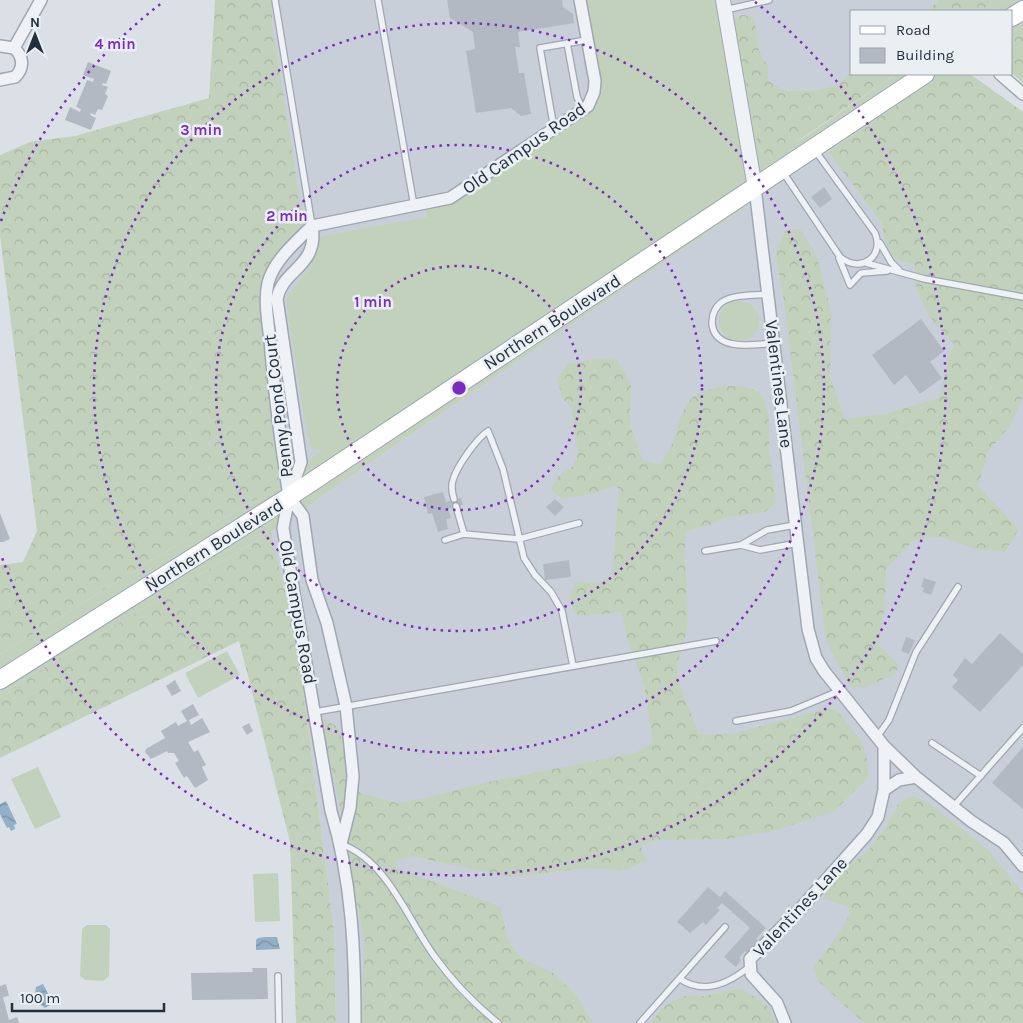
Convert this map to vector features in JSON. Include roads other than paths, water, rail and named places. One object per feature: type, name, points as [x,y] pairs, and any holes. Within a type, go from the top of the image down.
[{"type":"main road","name":"Northern Boulevard","points":[[0,680],[289,497],[924,75]]},
{"type":"street","points":[[14,48],[41,0]]},
{"type":"street","name":"Old Campus Road","points":[[312,226],[414,206],[457,194],[583,110],[591,101],[595,87],[580,0]]},
{"type":"street","name":"Valentines Lane","points":[[724,5],[755,188],[812,647],[824,672],[884,746],[916,777],[953,807],[1004,843],[1023,866]]},
{"type":"street","points":[[0,46],[14,48],[21,57],[22,68],[15,77],[0,80]]},
{"type":"street","points":[[1001,75],[1023,94]]},
{"type":"street","name":"Penny Pond Court","points":[[289,497],[276,412],[267,304],[268,284],[273,271],[285,253],[312,226]]},
{"type":"street","name":"Penny Pond Court","points":[[289,497],[301,462],[277,299],[282,288],[313,247],[312,226]]},
{"type":"street","name":"Old Campus Road","points":[[289,497],[303,516],[312,580],[327,623],[346,706],[353,776],[350,808],[341,844]]},
{"type":"street","name":"Old Campus Road","points":[[289,497],[283,528],[330,811],[341,844],[355,948],[355,1023]]},
{"type":"street","name":"Valentines Lane","points":[[785,1023],[777,1003],[751,974],[750,959],[801,908],[867,834],[878,817],[884,790],[884,746]]},
{"type":"street","points":[[884,790],[899,780],[916,777]]},
{"type":"lane","name":"Penny Pond Court","points":[[275,0],[312,226]]},
{"type":"lane","points":[[378,0],[414,206]]},
{"type":"lane","points":[[724,5],[769,0]]},
{"type":"lane","points":[[554,129],[540,48],[587,40]]},
{"type":"lane","points":[[567,43],[577,97],[583,110]]},
{"type":"lane","points":[[814,149],[876,233],[882,250],[900,272]]},
{"type":"lane","points":[[782,170],[845,262],[852,264],[866,263],[925,279],[1023,297]]},
{"type":"lane","points":[[866,263],[876,254],[878,239]]},
{"type":"lane","points":[[836,251],[850,285],[856,276],[870,270],[900,272]]},
{"type":"lane","points":[[768,294],[733,298],[722,302],[715,311],[712,322],[716,333],[727,343],[743,345],[773,343]]},
{"type":"lane","points":[[454,500],[452,488],[456,472],[482,435],[488,431],[503,469],[524,558],[535,575],[551,592],[562,611],[573,666]]},
{"type":"lane","points":[[456,506],[464,534]]},
{"type":"lane","points":[[445,540],[464,534],[519,539],[579,523]]},
{"type":"lane","points":[[705,551],[741,545],[767,530],[796,524]]},
{"type":"lane","points":[[741,545],[760,550],[798,543]]},
{"type":"lane","points":[[877,736],[889,720],[916,652],[958,587]]},
{"type":"lane","points":[[315,712],[716,641]]},
{"type":"lane","points":[[736,721],[791,711],[839,690]]},
{"type":"lane","points":[[953,807],[1023,728]]},
{"type":"lane","points":[[932,743],[981,776]]},
{"type":"lane","points":[[341,844],[355,849],[380,873],[434,956],[456,984],[478,1007],[498,1023]]},
{"type":"lane","points":[[640,1023],[725,927]]},
{"type":"lane","points":[[680,978],[688,984],[699,986],[716,985],[734,980],[750,966]]},
{"type":"lane","points":[[278,976],[279,1023]]},
{"type":"water","points":[[6,801],[17,824],[14,825],[15,829],[11,831],[9,827],[7,828],[0,814],[0,804]]},
{"type":"water","points":[[265,937],[277,937],[280,949],[256,950],[256,940]]},
{"type":"water","points":[[43,984],[53,1003],[45,1008],[35,994],[36,987]]}]
